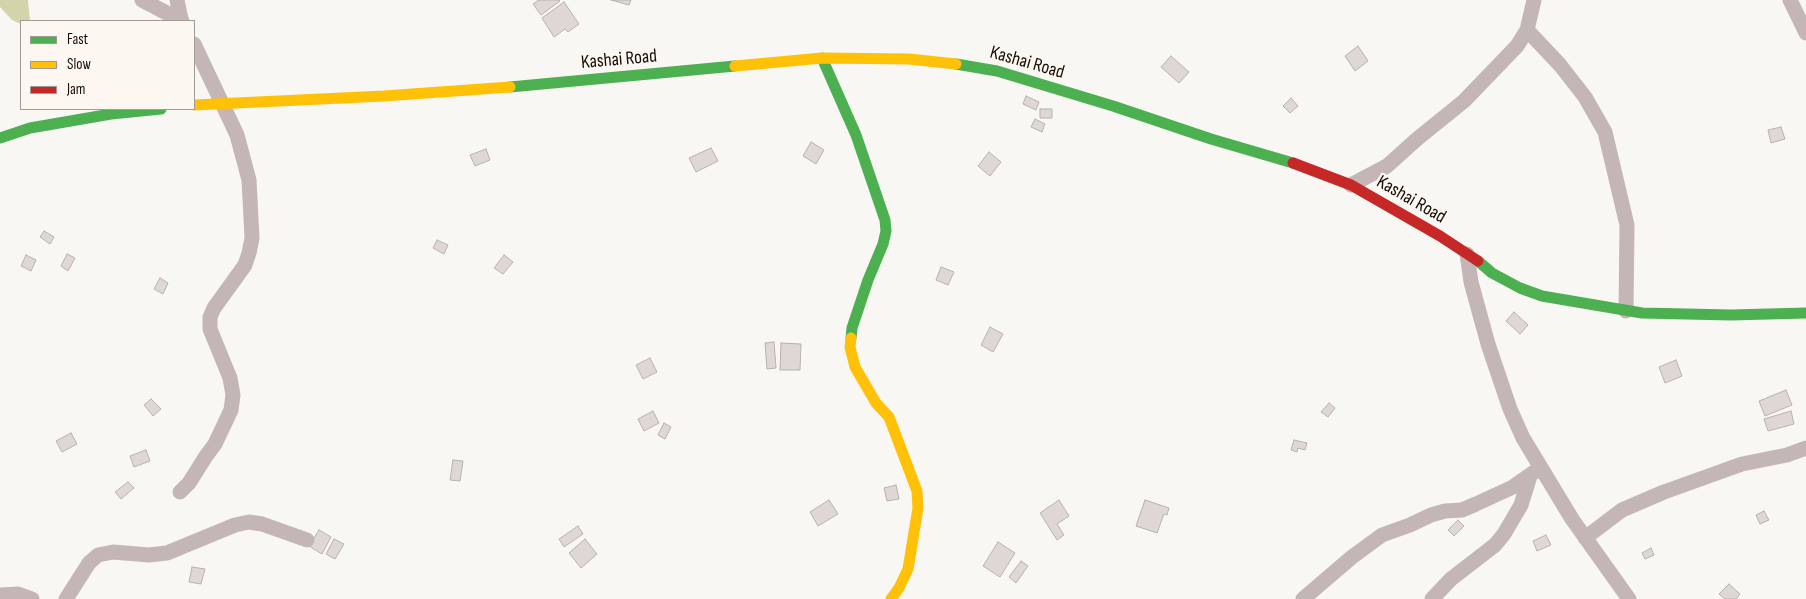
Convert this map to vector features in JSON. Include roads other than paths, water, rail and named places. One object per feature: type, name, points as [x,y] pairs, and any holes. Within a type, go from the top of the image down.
[{"type":"street","points":[[142,0],[181,20]]},
{"type":"street","points":[[177,0],[181,20]]},
{"type":"street","points":[[1351,185],[1387,166],[1464,100],[1517,46],[1527,30],[1534,0]]},
{"type":"street","points":[[1790,0],[1806,32]]},
{"type":"street","points":[[1527,30],[1560,65],[1585,97],[1604,132],[1627,225],[1626,312]]},
{"type":"street","points":[[180,492],[189,483],[216,444],[231,410],[233,396],[230,378],[210,329],[210,317],[214,308],[245,265],[252,238],[249,180],[237,135],[195,46]]},
{"type":"street","points":[[822,58],[856,135],[885,220],[884,244],[868,280],[853,322],[850,347],[855,367],[876,403],[889,417],[917,491],[918,508],[908,569],[899,588],[891,599]]},
{"type":"street","name":"Kashai Road","points":[[195,105],[384,96],[514,87],[822,58],[909,59],[960,64],[996,71],[1306,168],[1351,185],[1475,258],[1492,273],[1520,288],[1542,296],[1626,312],[1731,315],[1806,313]]},
{"type":"street","points":[[0,138],[30,128],[111,114],[151,110]]},
{"type":"street","points":[[1466,254],[1471,282],[1488,344],[1535,472],[1628,599]]},
{"type":"street","points":[[1585,538],[1622,510],[1664,492],[1742,464],[1787,455],[1806,448]]},
{"type":"street","points":[[1303,599],[1352,557],[1382,536],[1431,515],[1445,511],[1462,510],[1513,487],[1535,472]]},
{"type":"street","points":[[1432,599],[1451,579],[1494,545],[1504,534],[1521,505],[1535,472]]},
{"type":"street","points":[[66,599],[88,563],[98,555],[113,552],[149,555],[167,553],[235,525],[249,522],[262,524],[307,540]]},
{"type":"street","points":[[0,595],[18,594],[32,599]]}]
